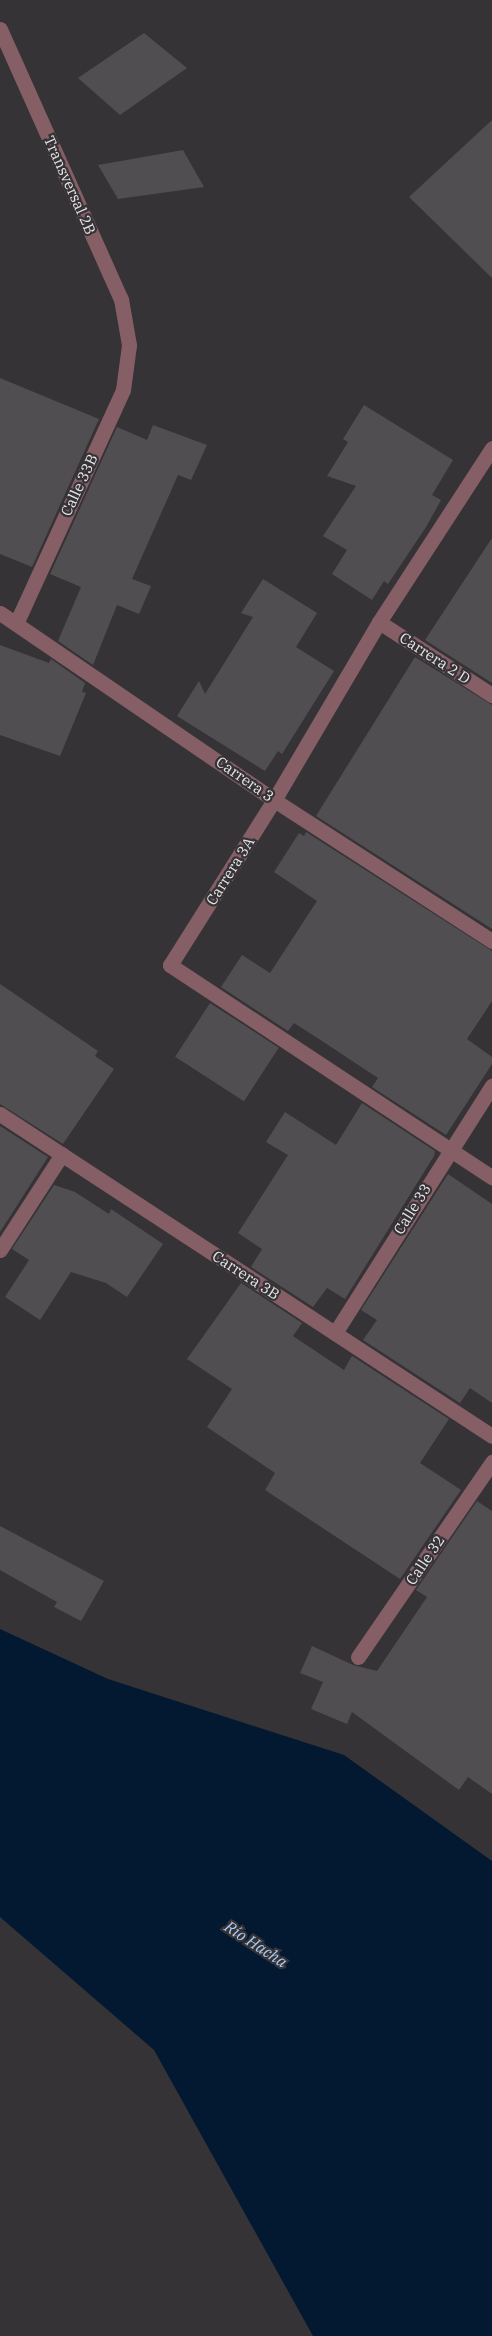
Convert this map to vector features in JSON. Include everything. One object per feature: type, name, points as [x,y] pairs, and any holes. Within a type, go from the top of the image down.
[{"type":"street","name":"Transversal 2B","points":[[2,39],[121,299],[129,345]]},
{"type":"street","name":"Calle 33B","points":[[17,622],[123,390],[129,345]]},
{"type":"street","name":"Carrera 3A","points":[[492,448],[378,622],[274,800],[170,965],[492,1177]]},
{"type":"street","name":"Carrera 3","points":[[0,613],[17,622],[274,800],[492,941]]},
{"type":"street","name":"Carrera 2 D","points":[[378,622],[492,695]]},
{"type":"street","name":"Calle 33","points":[[335,1333],[492,1086]]},
{"type":"street","name":"Carrera 3B","points":[[0,1114],[492,1436]]},
{"type":"street","points":[[0,1250],[62,1154]]},
{"type":"street","name":"Calle 32","points":[[358,1657],[492,1462]]},
{"type":"water","name":"Río Hacha","points":[[0,1629],[108,1679],[344,1755],[492,1861],[492,2336],[313,2336],[154,2050],[0,1917]]},
{"type":"building","points":[[144,33],[187,68],[120,115],[78,78]]},
{"type":"building","points":[[492,120],[492,278],[409,197]]},
{"type":"building","points":[[183,150],[204,187],[118,199],[98,165]]},
{"type":"building","points":[[0,378],[99,419],[32,567],[0,554]]},
{"type":"building","points":[[364,405],[453,460],[432,495],[441,500],[426,527],[388,584],[384,581],[372,600],[332,574],[347,550],[323,536],[356,486],[327,476],[348,442],[343,439]]},
{"type":"building","points":[[153,425],[207,445],[191,480],[178,475],[132,579],[151,586],[139,614],[117,605],[93,665],[58,641],[81,587],[50,574],[117,427],[147,440]]},
{"type":"building","points":[[492,538],[492,683],[425,640]]},
{"type":"building","points":[[263,579],[317,613],[296,647],[334,671],[282,754],[278,751],[265,771],[177,716],[199,681],[205,694],[253,617],[241,613]]},
{"type":"building","points":[[0,645],[49,663],[51,659],[85,683],[82,692],[86,693],[60,756],[0,735]]},
{"type":"building","points":[[415,657],[492,705],[492,929],[316,816]]},
{"type":"building","points":[[306,832],[492,951],[492,1001],[467,1039],[492,1057],[492,1064],[446,1135],[372,1087],[378,1078],[322,1041],[294,1023],[288,1031],[221,987],[242,955],[270,973],[317,901],[274,872],[299,833],[304,836]]},
{"type":"building","points":[[0,984],[98,1051],[95,1056],[114,1069],[63,1144],[0,1104]]},
{"type":"building","points":[[210,1003],[279,1048],[244,1101],[175,1057]]},
{"type":"building","points":[[362,1103],[435,1151],[434,1156],[345,1299],[327,1288],[313,1307],[251,1267],[262,1249],[238,1233],[288,1155],[266,1142],[285,1112],[336,1145]]},
{"type":"building","points":[[0,1126],[48,1157],[0,1232]]},
{"type":"building","points":[[448,1174],[492,1204],[492,1403],[470,1388],[460,1403],[363,1340],[377,1320],[361,1310]]},
{"type":"building","points":[[54,1185],[75,1192],[109,1214],[111,1209],[163,1244],[127,1297],[106,1283],[71,1272],[40,1320],[5,1297],[29,1260],[12,1249]]},
{"type":"building","points":[[241,1283],[302,1323],[293,1336],[344,1370],[352,1356],[449,1419],[420,1463],[461,1490],[400,1579],[265,1490],[275,1473],[207,1427],[232,1389],[187,1359]]},
{"type":"building","points":[[477,1501],[492,1511],[492,1794],[468,1777],[459,1790],[352,1712],[347,1724],[311,1709],[323,1682],[300,1673],[312,1646],[353,1665],[377,1671],[427,1597],[416,1590]]},
{"type":"building","points":[[0,1526],[104,1581],[81,1621],[54,1607],[57,1602],[0,1570]]}]
